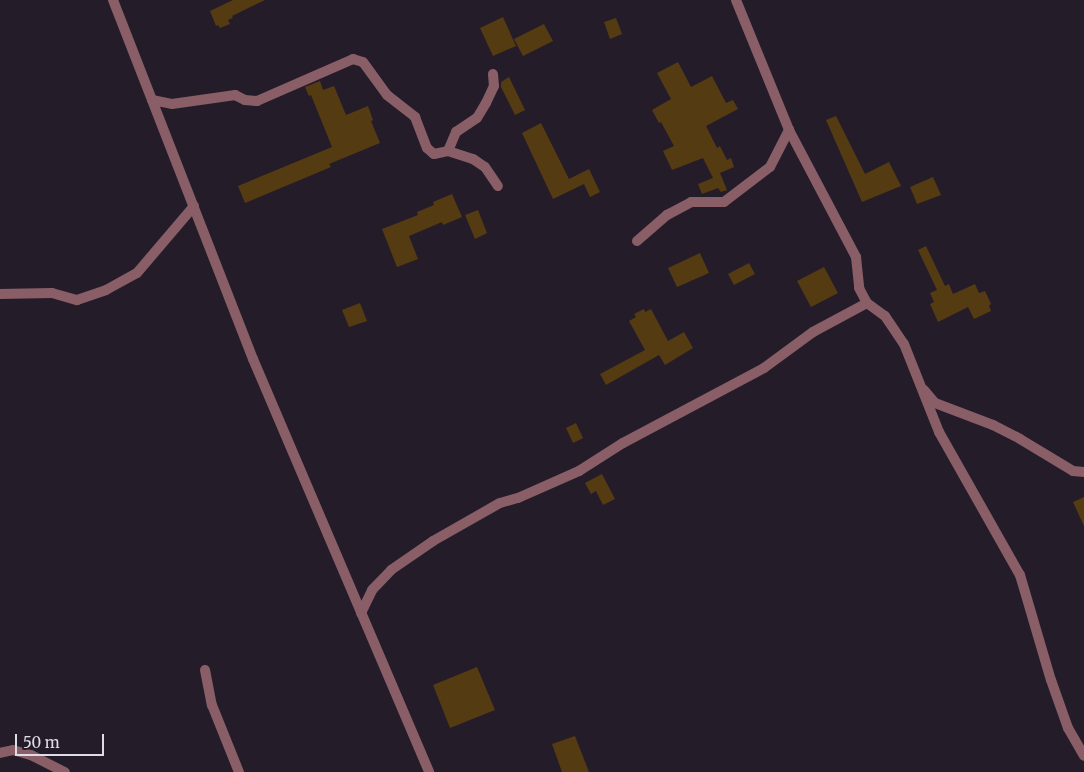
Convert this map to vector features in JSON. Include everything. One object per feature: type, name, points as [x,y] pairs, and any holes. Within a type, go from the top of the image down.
[{"type":"street","points":[[113,0],[253,359],[429,772]]},
{"type":"street","points":[[736,0],[789,130],[856,258],[859,288],[867,304],[885,316],[904,344],[938,432],[1020,575],[1053,688],[1068,728],[1084,756]]},
{"type":"street","points":[[152,100],[172,104],[235,94],[245,100],[257,101],[353,59],[363,62],[387,95],[415,118],[427,148],[434,154],[448,151],[474,159],[485,167],[498,186]]},
{"type":"street","points":[[448,151],[456,132],[476,118],[486,103],[494,86],[493,74]]},
{"type":"street","points":[[637,241],[667,215],[691,202],[724,202],[770,167],[789,130]]},
{"type":"street","points":[[0,294],[52,293],[78,300],[106,290],[137,273],[194,206]]},
{"type":"street","points":[[361,614],[372,590],[391,570],[433,541],[500,503],[518,498],[580,471],[623,443],[764,368],[813,332],[867,304]]},
{"type":"street","points":[[918,384],[936,403],[993,425],[1073,471],[1084,472]]},
{"type":"street","points":[[205,670],[212,706],[239,772]]},
{"type":"street","points":[[0,753],[13,750],[65,772]]},
{"type":"building","points":[[233,0],[265,0],[232,16],[233,18],[228,20],[230,24],[220,28],[218,25],[216,26],[210,11]]},
{"type":"building","points":[[503,17],[516,46],[493,56],[480,28]]},
{"type":"building","points":[[616,18],[622,34],[610,39],[604,22]]},
{"type":"building","points":[[544,24],[553,41],[523,56],[514,39]]},
{"type":"building","points":[[678,62],[691,87],[712,76],[726,103],[733,100],[738,109],[706,126],[717,148],[720,146],[727,160],[731,158],[734,167],[720,173],[727,190],[721,192],[718,188],[702,194],[698,184],[713,178],[703,158],[672,170],[663,151],[674,146],[652,110],[671,99],[657,73]]},
{"type":"building","points":[[509,77],[525,110],[515,115],[501,87],[501,82]]},
{"type":"building","points":[[320,81],[323,90],[334,86],[346,115],[368,106],[373,120],[371,121],[380,143],[329,164],[331,167],[245,203],[238,186],[332,147],[311,95],[309,96],[305,87]]},
{"type":"building","points":[[836,116],[865,174],[889,162],[901,186],[862,202],[826,120]]},
{"type":"building","points":[[541,123],[569,179],[589,169],[600,192],[590,197],[584,184],[553,199],[522,133]]},
{"type":"building","points":[[933,177],[941,195],[917,204],[910,187]]},
{"type":"building","points":[[452,194],[462,217],[443,225],[442,222],[409,236],[418,259],[397,267],[382,229],[418,215],[417,212],[434,205],[433,202]]},
{"type":"building","points":[[478,210],[487,233],[475,239],[465,215]]},
{"type":"building","points":[[926,246],[945,286],[949,284],[953,294],[975,284],[979,293],[985,291],[991,304],[989,306],[991,311],[974,319],[968,307],[938,322],[930,304],[934,302],[930,293],[937,290],[918,250]]},
{"type":"building","points":[[700,253],[709,273],[677,287],[668,268]]},
{"type":"building","points":[[749,263],[755,274],[734,285],[728,274]]},
{"type":"building","points":[[824,267],[838,293],[811,307],[797,281]]},
{"type":"building","points":[[360,303],[367,321],[349,327],[342,310]]},
{"type":"building","points":[[644,309],[645,312],[651,309],[668,341],[684,332],[693,348],[665,365],[659,355],[606,385],[600,374],[645,350],[629,321],[636,317],[634,314]]},
{"type":"building","points":[[576,423],[583,438],[573,443],[566,428]]},
{"type":"building","points":[[602,474],[615,499],[603,505],[596,491],[591,494],[585,483]]},
{"type":"building","points":[[1084,497],[1084,526],[1073,502]]},
{"type":"building","points":[[477,667],[495,710],[450,728],[433,685]]},
{"type":"building","points":[[575,736],[589,772],[562,772],[552,744]]}]
